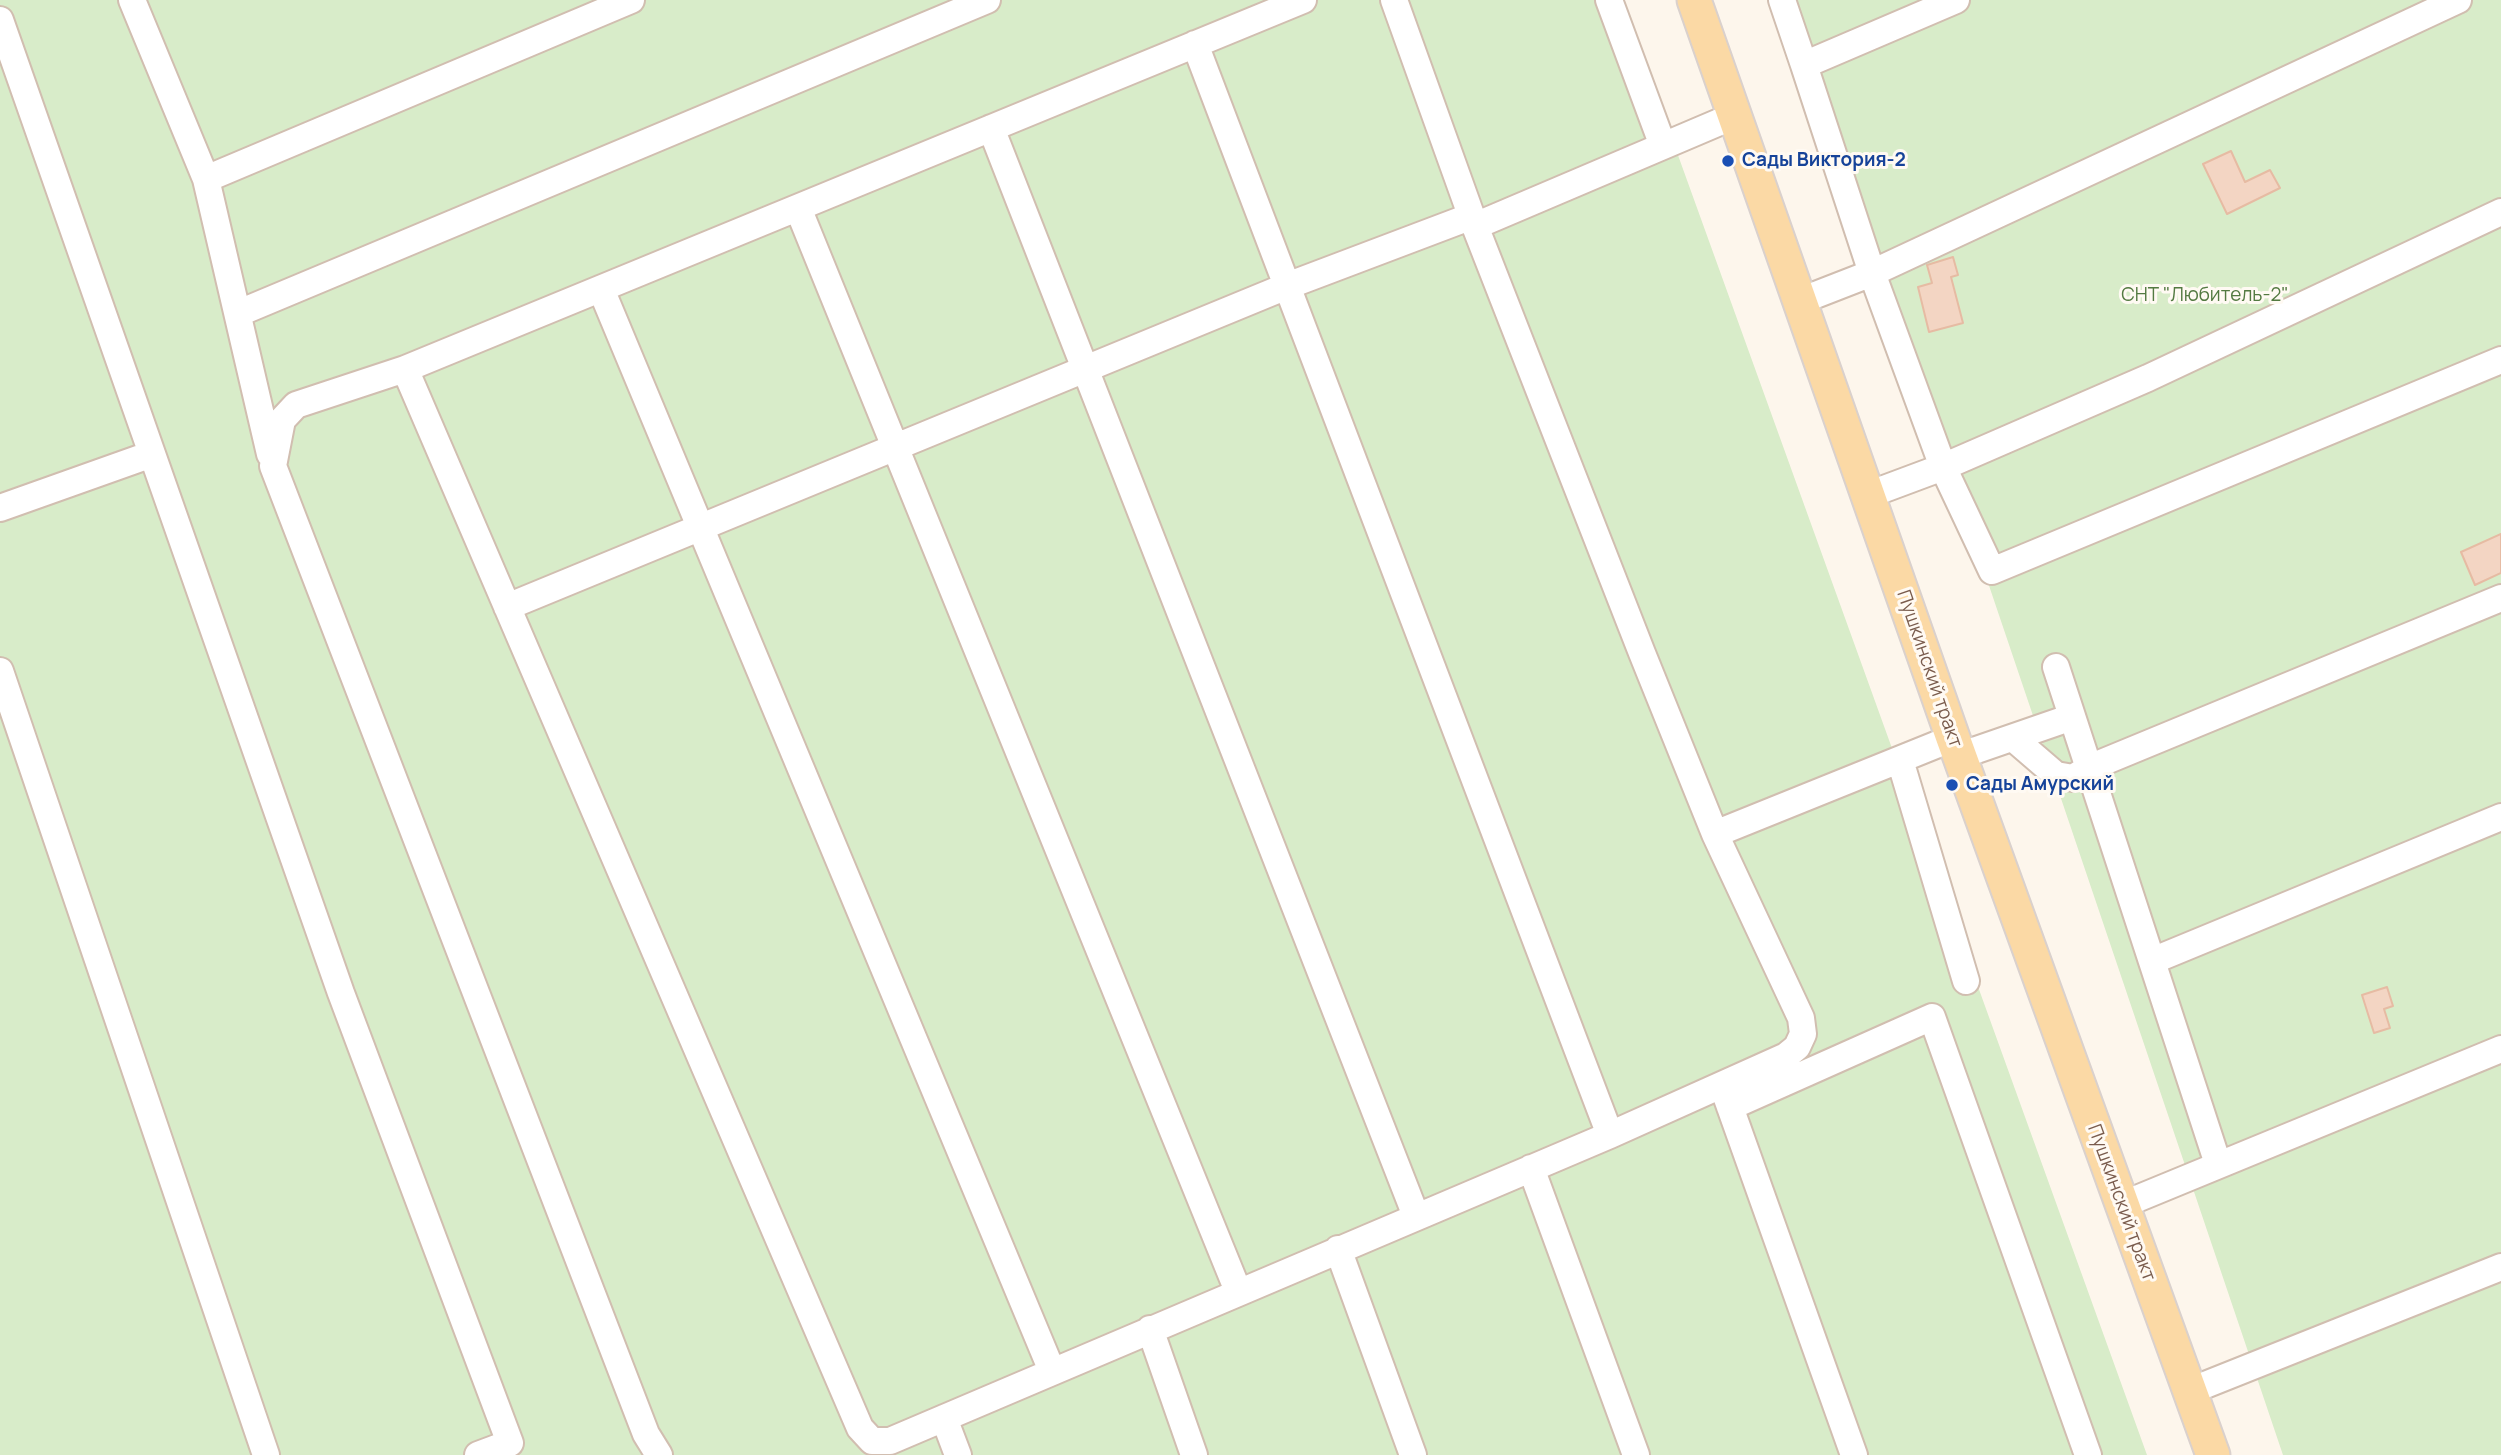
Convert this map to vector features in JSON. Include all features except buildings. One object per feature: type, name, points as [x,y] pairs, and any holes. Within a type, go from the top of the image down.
[{"type":"main road","name":"Пушкинский тракт","points":[[1694,0],[1956,747],[2213,1455]]},
{"type":"lane","points":[[132,0],[206,179],[273,466],[646,1434],[659,1455]]},
{"type":"lane","points":[[206,179],[631,0]]},
{"type":"lane","points":[[239,313],[987,0]]},
{"type":"lane","points":[[273,466],[282,420],[296,405],[405,369],[1303,0]]},
{"type":"lane","points":[[1394,0],[1474,221],[1715,834],[1801,1018],[1803,1034],[1797,1047],[1726,1096]]},
{"type":"lane","points":[[1609,0],[1663,146]]},
{"type":"lane","points":[[1782,0],[1872,273],[1943,467],[1992,571],[2501,360]]},
{"type":"lane","points":[[1804,65],[1956,0]]},
{"type":"lane","points":[[1800,301],[1872,273],[2458,0]]},
{"type":"lane","points":[[0,20],[341,993],[510,1443],[478,1455]]},
{"type":"lane","points":[[1195,44],[1610,1135]]},
{"type":"lane","points":[[507,607],[1287,286],[1474,221],[1736,115]]},
{"type":"lane","points":[[991,128],[1416,1216]]},
{"type":"lane","points":[[798,208],[1238,1291]]},
{"type":"lane","points":[[1868,495],[1943,467],[2148,378],[2501,212]]},
{"type":"lane","points":[[601,289],[1052,1371]]},
{"type":"lane","points":[[405,369],[860,1428],[872,1441],[890,1441],[1610,1135],[1726,1096],[1932,1017],[2088,1455]]},
{"type":"lane","points":[[0,508],[152,454]]},
{"type":"lane","points":[[2013,737],[2056,775],[2073,778],[2089,768],[2501,598]]},
{"type":"lane","points":[[2056,667],[2218,1164]]},
{"type":"lane","points":[[0,671],[266,1455]]},
{"type":"lane","points":[[1715,834],[1900,760],[2013,737],[2072,717]]},
{"type":"lane","points":[[1900,760],[1966,981]]},
{"type":"lane","points":[[2152,961],[2501,817]]},
{"type":"lane","points":[[2122,1205],[2501,1049]]},
{"type":"lane","points":[[1726,1096],[1854,1455]]},
{"type":"lane","points":[[1531,1168],[1636,1455]]},
{"type":"lane","points":[[1338,1249],[1413,1455]]},
{"type":"lane","points":[[2190,1391],[2501,1267]]},
{"type":"lane","points":[[1150,1329],[1194,1455]]},
{"type":"lane","points":[[944,1418],[958,1455]]},
{"type":"green space","points":[[0,0],[1622,0],[2147,1455],[0,1455]]},
{"type":"green space","name":"СНТ \"Любитель-2\"","points":[[1791,0],[2501,0],[2501,1455],[2283,1455]]},
{"type":"place","name":"Сады Виктория-2","points":[[1728,161]]},
{"type":"place","name":"Сады Амурский","points":[[1952,785]]}]
